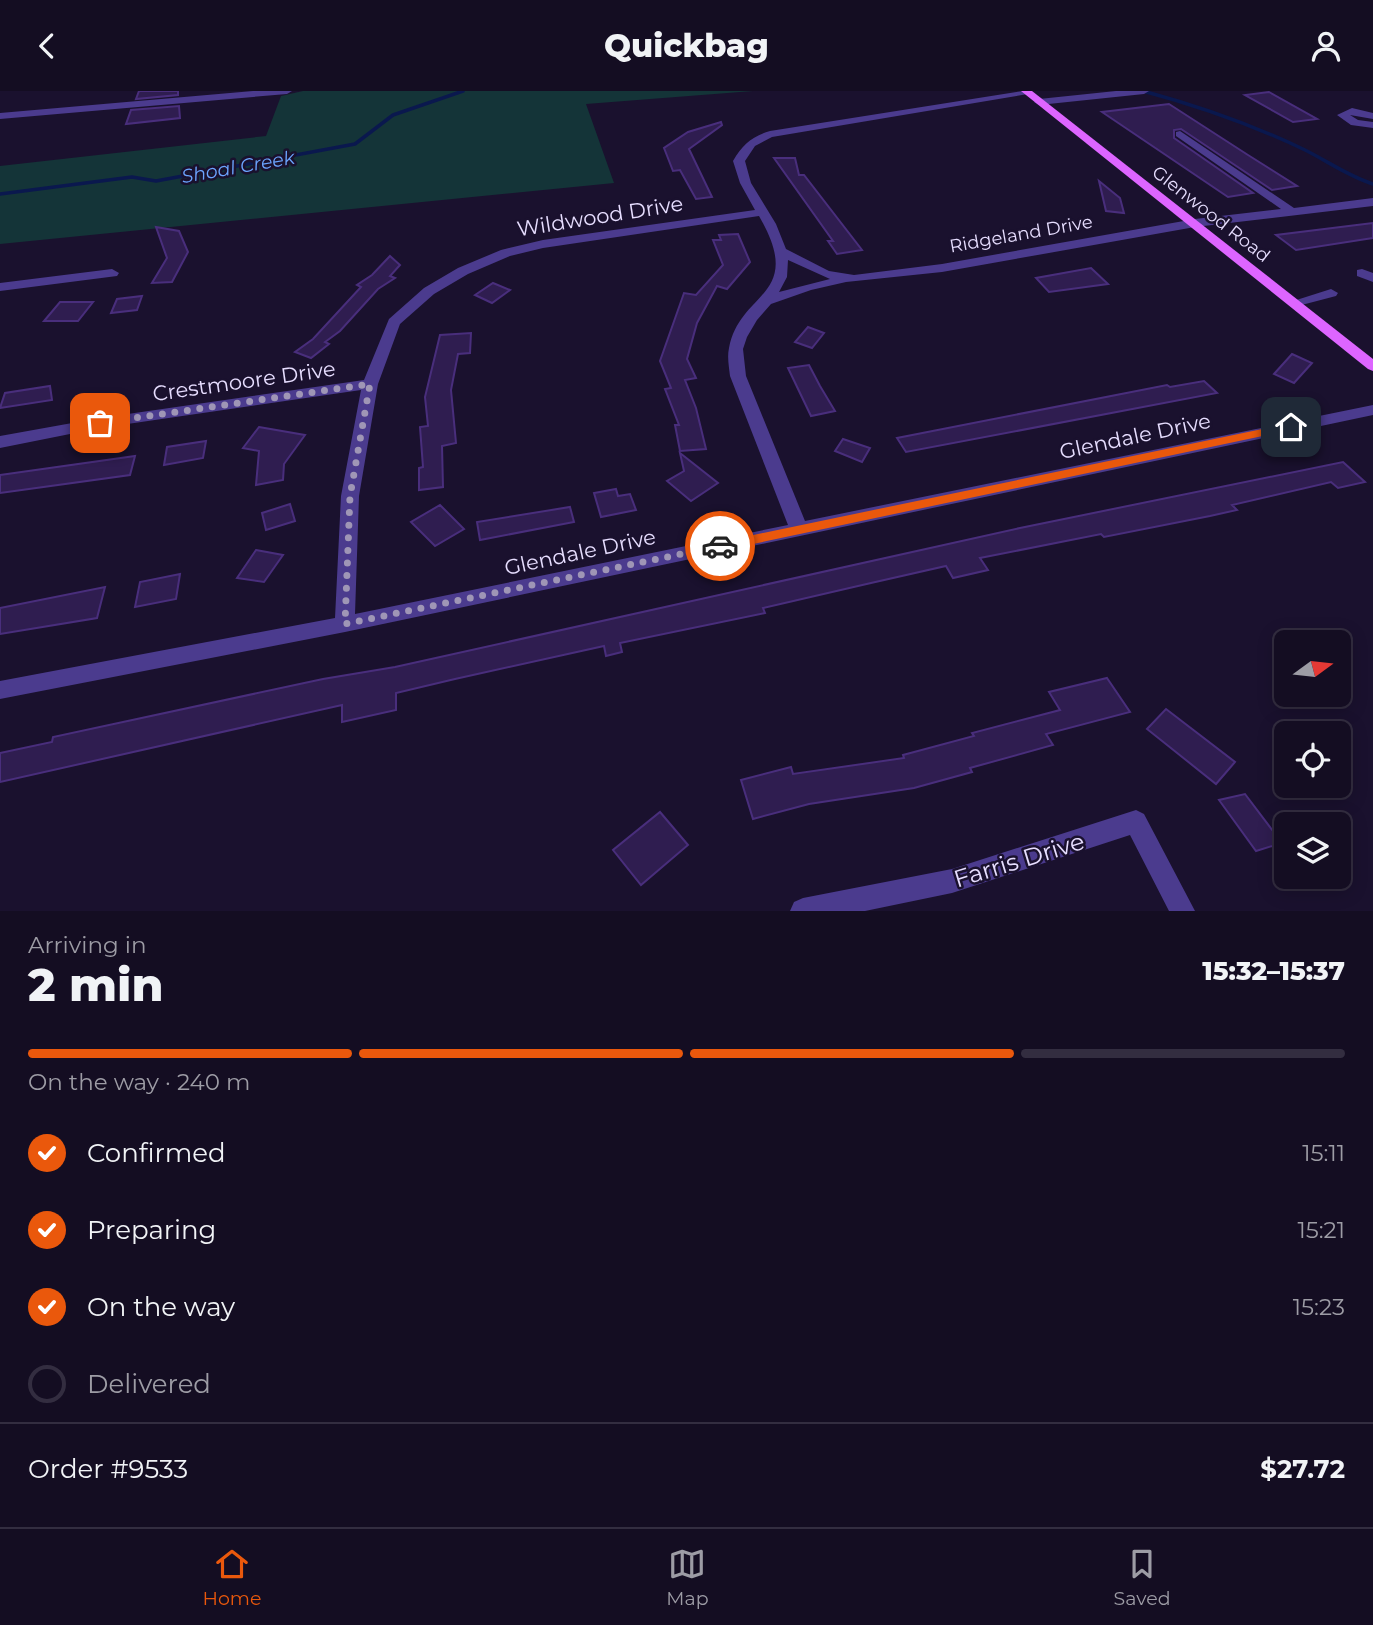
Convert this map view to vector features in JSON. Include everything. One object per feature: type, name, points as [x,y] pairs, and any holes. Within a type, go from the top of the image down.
[{"type":"main road","name":"Glenwood Road","points":[[1031,95],[1373,366]]},
{"type":"street","points":[[0,115],[192,94],[287,91]]},
{"type":"street","points":[[799,530],[738,376],[736,350],[741,332],[777,287],[782,267],[781,251],[763,212],[746,185],[739,160],[754,139],[813,127],[1031,95],[1144,91]]},
{"type":"street","points":[[1373,116],[1352,111],[1342,115],[1355,123],[1373,125]]},
{"type":"street","points":[[1180,134],[1294,213]]},
{"type":"street","name":"Ridgeland Drive","points":[[766,301],[808,287],[942,268],[1195,223],[1373,202]]},
{"type":"street","name":"Wildwood Drive","points":[[345,624],[350,496],[370,384],[394,322],[429,291],[463,271],[506,253],[543,244],[763,212]]},
{"type":"street","name":"Ridgeland Drive","points":[[781,251],[825,274],[854,279]]},
{"type":"street","points":[[0,287],[112,273]]},
{"type":"street","points":[[1294,303],[1331,293],[1316,280]]},
{"type":"street","name":"Crestmoore Drive","points":[[0,442],[100,423],[370,384]]},
{"type":"street","name":"Glendale Drive","points":[[0,690],[345,624],[1373,410]]},
{"type":"street","name":"Farris Drive","points":[[803,911],[952,881],[1136,822],[1182,911]]},
{"type":"green space","points":[[303,91],[753,91],[586,104],[614,183],[0,244],[0,166],[266,136],[281,96]]},
{"type":"building","points":[[139,91],[178,91],[178,95],[136,99]]},
{"type":"building","points":[[1269,92],[1317,119],[1293,122],[1245,95]]},
{"type":"building","points":[[1169,104],[1297,186],[1272,190],[1181,129],[1174,130],[1174,138],[1253,193],[1228,197],[1102,112]]},
{"type":"building","points":[[179,106],[180,118],[126,124],[131,110]]},
{"type":"building","points":[[721,122],[722,125],[689,149],[712,197],[696,199],[680,170],[673,171],[664,148],[688,132]]},
{"type":"building","points":[[774,158],[795,158],[799,175],[804,175],[862,250],[837,254],[828,241],[833,241]]},
{"type":"building","points":[[1099,181],[1120,198],[1124,213],[1106,211]]},
{"type":"building","points":[[1373,223],[1373,238],[1296,250],[1276,235]]},
{"type":"building","points":[[156,227],[179,231],[188,252],[172,282],[152,283],[167,258]]},
{"type":"building","points":[[738,234],[750,262],[727,289],[717,286],[697,323],[687,359],[696,378],[685,380],[696,408],[706,449],[680,451],[675,425],[679,425],[665,389],[671,388],[660,361],[684,293],[696,295],[723,265],[713,240],[721,240],[719,235]]},
{"type":"building","points":[[390,256],[400,265],[390,276],[395,278],[378,289],[340,331],[325,342],[329,344],[311,358],[295,352],[313,339],[361,287],[357,285],[372,275]]},
{"type":"building","points":[[1091,268],[1108,284],[1049,292],[1036,278]]},
{"type":"building","points":[[493,283],[510,290],[492,303],[475,295]]},
{"type":"building","points":[[142,296],[137,310],[111,313],[117,299]]},
{"type":"building","points":[[60,302],[93,302],[78,321],[44,321]]},
{"type":"building","points":[[808,327],[824,333],[812,348],[795,342]]},
{"type":"building","points":[[471,333],[470,353],[458,354],[451,390],[456,443],[442,446],[443,487],[419,490],[419,468],[423,467],[420,427],[428,426],[425,397],[440,335]]},
{"type":"building","points":[[1292,354],[1312,363],[1294,383],[1274,374]]},
{"type":"building","points":[[809,365],[835,411],[811,416],[788,368]]},
{"type":"building","points":[[1204,381],[1217,393],[906,452],[897,438],[1167,385],[1170,387]]},
{"type":"building","points":[[50,386],[52,400],[0,408],[5,393]]},
{"type":"building","points":[[259,427],[305,435],[284,464],[283,480],[256,485],[259,451],[243,448]]},
{"type":"building","points":[[843,439],[870,448],[862,462],[835,451]]},
{"type":"building","points":[[206,441],[203,458],[164,465],[167,447]]},
{"type":"building","points":[[680,453],[718,483],[691,501],[667,481],[684,471]]},
{"type":"building","points":[[135,456],[130,475],[0,493],[0,475]]},
{"type":"building","points":[[1343,462],[1365,482],[1338,488],[1331,482],[1232,505],[1237,510],[1210,516],[980,558],[988,570],[953,578],[946,566],[763,608],[765,613],[620,643],[622,652],[606,656],[604,646],[455,679],[396,693],[396,710],[342,722],[342,705],[0,782],[0,753],[52,742],[53,737],[323,679],[395,667],[1020,528]]},
{"type":"building","points":[[616,489],[618,496],[630,494],[636,510],[601,517],[594,493]]},
{"type":"building","points":[[290,504],[295,521],[266,530],[262,513]]},
{"type":"building","points":[[440,505],[464,529],[435,546],[411,522]]},
{"type":"building","points":[[570,507],[574,522],[480,540],[477,522]]},
{"type":"building","points":[[256,550],[283,555],[264,582],[237,578]]},
{"type":"building","points":[[180,574],[176,599],[135,607],[140,582]]},
{"type":"building","points":[[105,587],[97,618],[0,634],[0,608]]},
{"type":"building","points":[[1107,678],[1130,712],[1046,734],[1053,745],[970,768],[972,772],[914,788],[809,804],[753,819],[741,780],[791,767],[793,774],[904,758],[903,755],[974,736],[972,733],[1060,710],[1049,692]]},
{"type":"building","points":[[1166,709],[1235,762],[1216,784],[1147,729]]},
{"type":"building","points":[[1245,794],[1274,832],[1274,845],[1256,851],[1219,800]]},
{"type":"building","points":[[660,812],[688,845],[641,885],[613,850]]},
{"type":"waterway","name":"Shoal Creek","points":[[0,194],[132,177],[156,181],[355,144],[393,115],[463,91]]},
{"type":"waterway","points":[[1143,91],[1266,132],[1373,184]]},
{"type":"way so far","points":[[100,423],[370,384],[350,496],[345,624],[720,546]]},
{"type":"route","points":[[720,546],[1291,427]]}]
